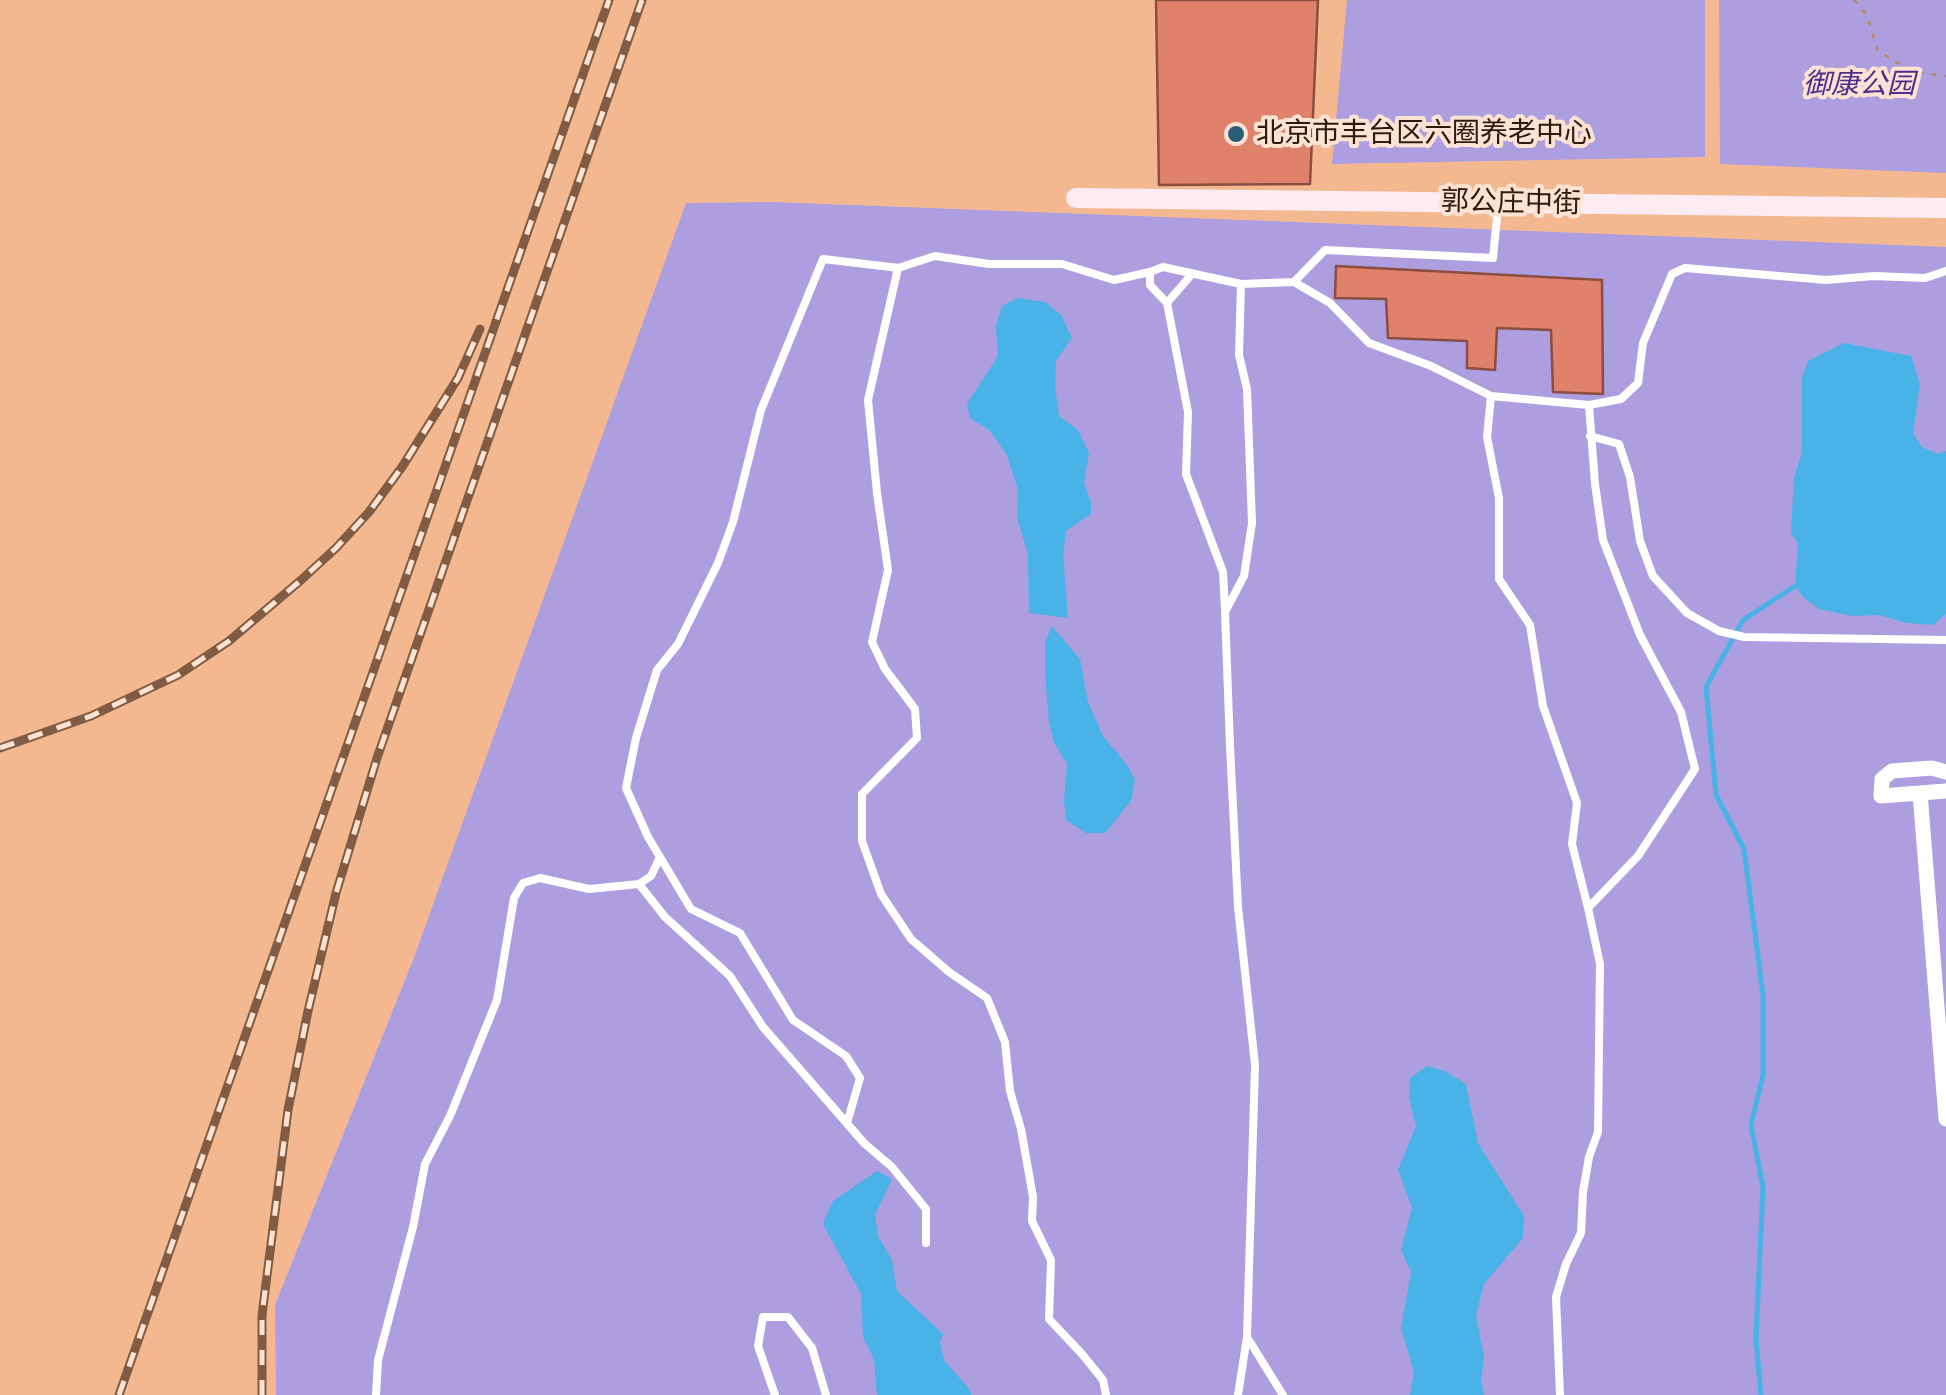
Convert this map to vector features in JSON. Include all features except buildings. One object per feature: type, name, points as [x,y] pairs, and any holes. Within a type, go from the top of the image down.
[{"type":"street","name":"郭公庄中街","points":[[1076,198],[1946,208]]},
{"type":"street","points":[[1946,772],[1932,768],[1892,771],[1882,779],[1881,796],[1946,791]]},
{"type":"street","points":[[1920,793],[1946,1119]]},
{"type":"lane","points":[[1294,282],[1325,250],[1493,258],[1498,202]]},
{"type":"lane","points":[[848,1124],[860,1078],[846,1056],[793,1020],[740,932],[690,908],[648,837],[626,788],[636,738],[657,670],[678,644],[718,563],[733,522],[760,410],[823,259],[898,268],[935,256],[990,264],[1062,264],[1114,280],[1163,266],[1241,284],[1294,282],[1330,303],[1370,343],[1431,366],[1491,396],[1588,404],[1621,399],[1638,383],[1643,343],[1672,274],[1685,268],[1826,280],[1874,276],[1925,278],[1946,271]]},
{"type":"lane","points":[[898,268],[868,400],[888,570],[872,642],[885,668],[915,709],[917,738],[862,794],[862,841],[882,894],[912,939],[949,972],[987,998],[1005,1042],[1010,1091],[1033,1196],[1032,1221],[1051,1260],[1049,1318],[1103,1380],[1106,1395]]},
{"type":"lane","points":[[1150,272],[1150,285],[1167,304],[1188,412],[1186,474],[1223,572],[1238,907],[1254,1066],[1247,1337],[1238,1395]]},
{"type":"lane","points":[[1167,304],[1192,274]]},
{"type":"lane","points":[[1226,612],[1244,576],[1252,523],[1248,389],[1240,355],[1241,284]]},
{"type":"lane","points":[[1491,396],[1487,437],[1499,498],[1499,578],[1530,624],[1543,706],[1577,803],[1572,844],[1600,964],[1598,1132],[1583,1192],[1582,1232],[1556,1297],[1560,1395]]},
{"type":"lane","points":[[1588,404],[1604,540],[1640,635],[1681,712],[1694,769],[1638,856],[1588,908]]},
{"type":"lane","points":[[1590,436],[1619,444],[1630,477],[1640,541],[1653,576],[1687,613],[1718,631],[1744,637],[1946,640]]},
{"type":"lane","points":[[376,1395],[378,1360],[413,1227],[424,1164],[450,1116],[498,1000],[514,898],[523,883],[540,878],[589,890],[639,884],[651,876],[660,857]]},
{"type":"lane","points":[[639,884],[665,917],[730,976],[763,1028],[926,1209],[926,1243]]},
{"type":"lane","points":[[775,1395],[758,1346],[762,1318],[788,1317],[812,1348],[826,1395]]},
{"type":"lane","points":[[1247,1337],[1283,1395]]},
{"type":"path","points":[[1854,0],[1868,15],[1878,50],[1913,72],[1946,76]]},
{"type":"green space","points":[[1347,0],[1705,0],[1705,157],[1332,164]]},
{"type":"green space","name":"御康公园","points":[[1719,0],[1946,0],[1946,173],[1720,164]]},
{"type":"green space","points":[[773,202],[1946,247],[1946,1395],[276,1395],[275,1305],[413,960],[686,203]]},
{"type":"water","points":[[1017,298],[1045,302],[1061,315],[1072,338],[1056,361],[1055,386],[1059,416],[1078,430],[1089,453],[1084,483],[1091,514],[1066,531],[1063,554],[1068,618],[1029,613],[1028,555],[1017,517],[1018,490],[1007,455],[989,430],[970,418],[967,404],[998,356],[996,326],[1002,306]]},
{"type":"water","points":[[1844,343],[1911,356],[1920,384],[1913,433],[1922,447],[1938,454],[1946,451],[1946,614],[1933,625],[1819,609],[1795,586],[1798,544],[1791,533],[1794,478],[1802,452],[1802,377],[1808,361]]},
{"type":"water","points":[[1052,626],[1080,659],[1088,702],[1103,736],[1135,780],[1131,801],[1105,833],[1086,833],[1066,820],[1067,764],[1054,743],[1049,723],[1045,674],[1045,642]]},
{"type":"water","points":[[1427,1066],[1445,1071],[1466,1084],[1478,1143],[1524,1216],[1523,1238],[1484,1284],[1476,1315],[1484,1357],[1484,1395],[1410,1395],[1414,1372],[1401,1328],[1411,1272],[1401,1250],[1412,1208],[1398,1170],[1416,1126],[1409,1098],[1410,1078]]},
{"type":"water","points":[[877,1171],[892,1179],[875,1215],[878,1236],[892,1260],[897,1291],[943,1334],[940,1342],[944,1360],[971,1395],[877,1395],[874,1359],[863,1337],[861,1294],[823,1224],[833,1201]]},
{"type":"waterway","points":[[1761,1395],[1756,1339],[1763,1187],[1751,1125],[1763,1075],[1763,995],[1744,849],[1716,795],[1706,687],[1743,620],[1795,586]]},
{"type":"railway","points":[[119,1395],[609,0]]},
{"type":"railway","points":[[262,1395],[262,1315],[288,1110],[336,893],[377,758],[642,0]]},
{"type":"railway","points":[[0,748],[91,716],[178,675],[229,641],[300,581],[369,512],[402,467],[458,378],[480,329]]},
{"type":"place","name":"北京市丰台区六圈养老中心","points":[[1236,134]]}]
